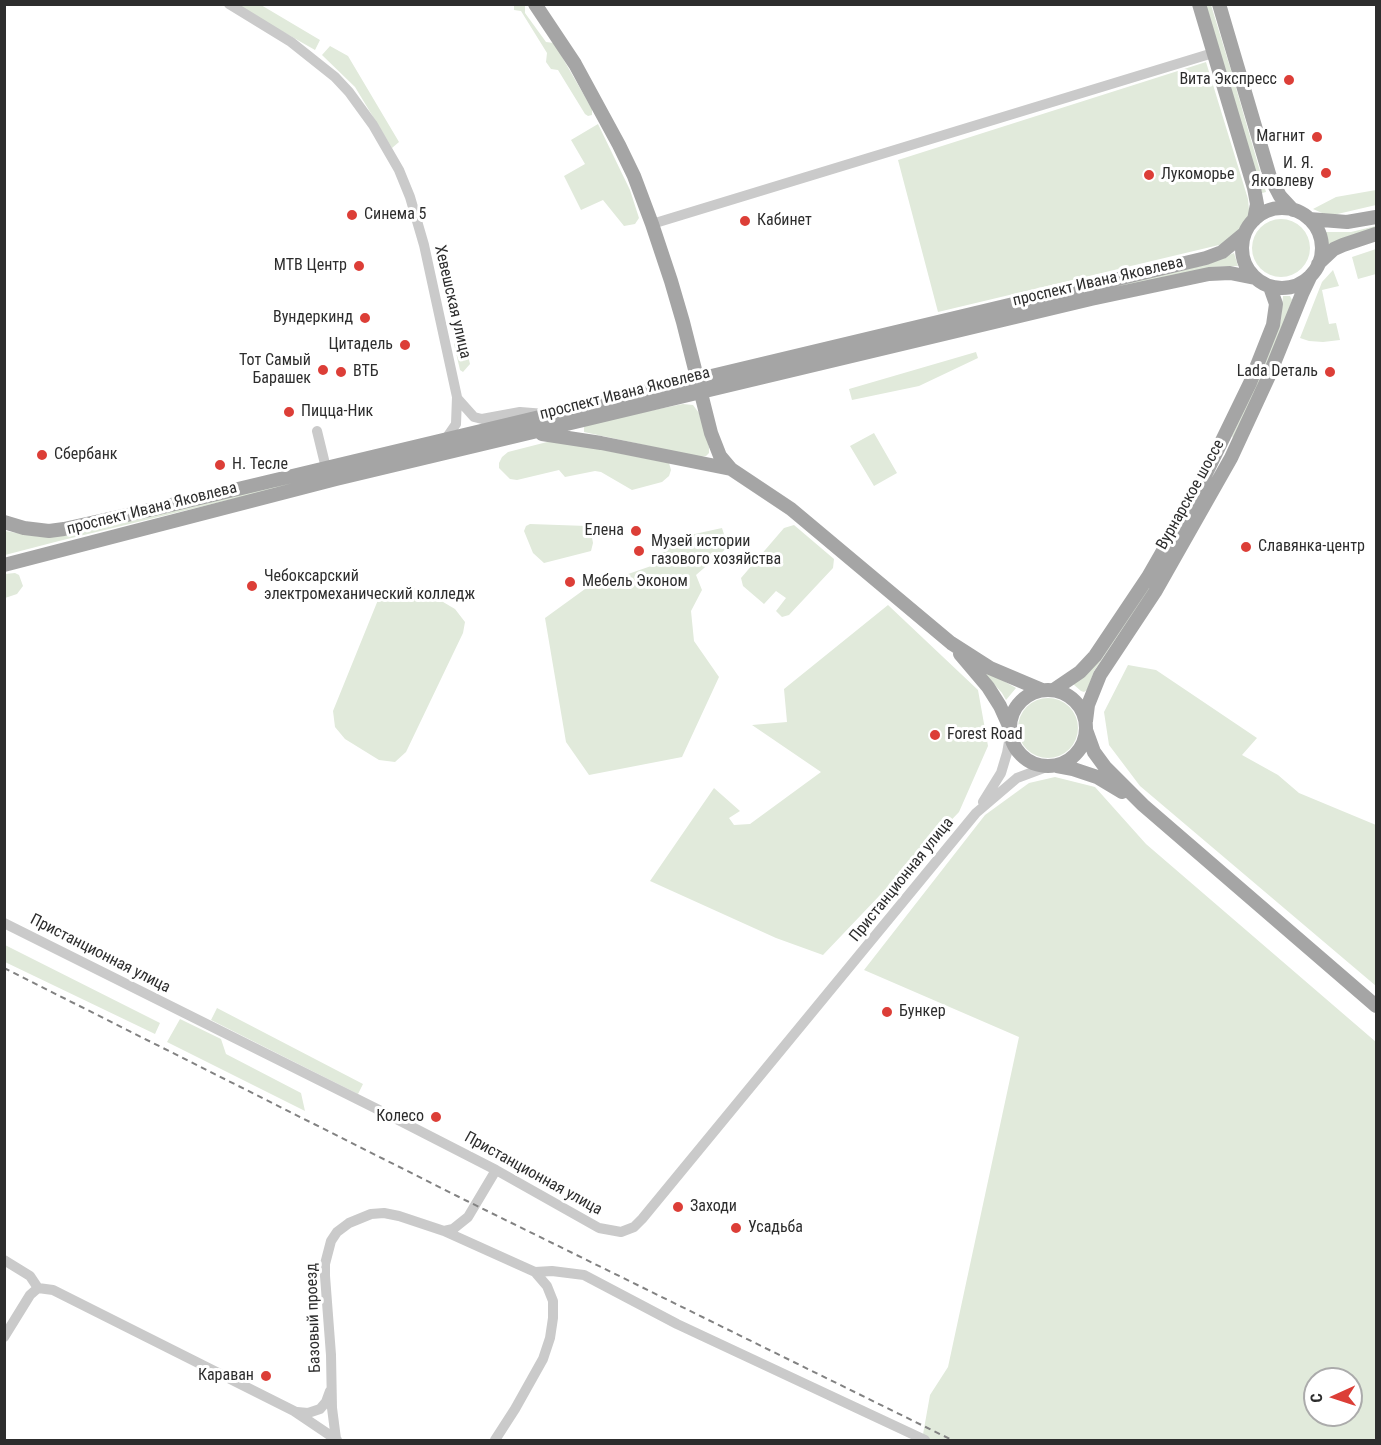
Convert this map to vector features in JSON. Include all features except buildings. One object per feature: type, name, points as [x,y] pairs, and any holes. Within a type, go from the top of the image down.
[{"type":"main road","points":[[535,4],[575,64],[628,164],[652,224],[684,322],[717,450],[731,469],[791,509],[951,643],[990,668],[1048,690],[1066,693],[1076,701],[1082,709],[1094,752],[1105,767],[1143,805],[1377,1006]]},
{"type":"main road","points":[[1199,4],[1256,196],[1257,209],[1254,220],[1245,233],[1242,252],[1255,278],[1277,289],[1293,287],[1302,283],[1334,249],[1377,234]]},
{"type":"main road","points":[[1220,4],[1270,177],[1280,196],[1293,210],[1309,219],[1347,222],[1377,217]]},
{"type":"main road","points":[[1254,220],[1267,211],[1293,210]]},
{"type":"main road","points":[[1309,219],[1320,238],[1320,255],[1314,270]]},
{"type":"main road","name":"проспект Ивана Яковлева","points":[[4,565],[303,488],[534,432],[699,386],[1206,258],[1222,252],[1245,233]]},
{"type":"main road","name":"Вурнарское шоссе","points":[[1048,690],[1080,672],[1095,656],[1158,572],[1231,458],[1314,270]]},
{"type":"main road","name":"проспект Ивана Яковлева","points":[[4,522],[36,530],[64,529],[549,415],[699,386],[1162,284],[1220,273],[1255,278]]},
{"type":"main road","name":"Вурнарское шоссе","points":[[1086,726],[1089,705],[1100,675],[1158,572],[1250,383],[1273,325],[1276,304],[1270,287]]},
{"type":"main road","points":[[534,432],[731,469]]},
{"type":"main road","points":[[1218,452],[1231,458]]},
{"type":"main road","points":[[951,643],[988,687],[1000,706],[1018,754],[1038,765],[1073,769],[1097,777],[1143,805]]},
{"type":"main road","points":[[1010,731],[1012,714],[1017,705],[1031,693],[1048,690]]},
{"type":"main road","points":[[1052,766],[1065,762],[1079,750],[1086,726]]},
{"type":"street","name":"Хевешская улица","points":[[230,4],[291,42],[335,77],[350,92],[391,155],[408,190],[419,227],[457,397]]},
{"type":"street","points":[[652,224],[1214,53]]},
{"type":"street","points":[[457,397],[474,417],[482,419],[520,412],[549,415]]},
{"type":"street","points":[[445,440],[456,424],[457,397]]},
{"type":"street","points":[[318,431],[326,468]]},
{"type":"street","name":"Пристанционная улица","points":[[4,922],[496,1170],[599,1228],[621,1232],[634,1227],[679,1175],[976,813],[1000,773],[1007,753],[1010,731]]},
{"type":"street","name":"Пристанционная улица","points":[[976,813],[1017,778],[1052,766]]},
{"type":"street","points":[[444,1231],[461,1225],[468,1218],[496,1170]]},
{"type":"street","name":"Базовый проезд","points":[[337,1440],[331,1387],[332,1355],[325,1264],[331,1241],[337,1232],[349,1223],[371,1214],[384,1213],[399,1216],[459,1237],[535,1272]]},
{"type":"street","points":[[459,1237],[461,1225]]},
{"type":"street","points":[[4,1260],[30,1276],[38,1288],[30,1295],[4,1337]]},
{"type":"street","points":[[495,1440],[543,1359],[550,1338],[553,1300],[547,1286],[535,1272]]},
{"type":"street","points":[[535,1272],[584,1275],[677,1324],[925,1440]]},
{"type":"street","name":"Базовый проезд","points":[[38,1288],[46,1288],[67,1295],[294,1411],[337,1440]]},
{"type":"street","name":"Базовый проезд","points":[[294,1411],[308,1413],[320,1409],[329,1396],[331,1387]]},
{"type":"green space","points":[[236,5],[261,5],[320,40],[315,50]]},
{"type":"green space","points":[[514,5],[525,5],[525,13],[546,42],[554,43],[592,109],[592,115],[585,114],[558,70],[551,69],[546,62],[547,53],[521,11],[514,10]]},
{"type":"green space","points":[[1206,5],[1211,5],[1266,192],[1262,193]]},
{"type":"green space","points":[[330,46],[348,56],[399,142],[392,148],[355,87],[322,55]]},
{"type":"green space","points":[[1206,62],[1248,199],[1250,220],[1240,237],[1219,245],[938,312],[898,160]]},
{"type":"green space","points":[[598,124],[630,190],[639,218],[635,224],[624,226],[603,200],[581,210],[564,176],[585,164],[571,140]]},
{"type":"green space","points":[[1376,190],[1376,205],[1329,216],[1313,209],[1336,197]]},
{"type":"green space","points":[[1275,219],[1287,219],[1302,227],[1310,242],[1310,254],[1302,269],[1287,277],[1275,277],[1260,269],[1252,254],[1252,242],[1260,227]]},
{"type":"green space","points":[[1376,226],[1376,231],[1329,250],[1325,232],[1351,232]]},
{"type":"green space","points":[[1376,249],[1376,274],[1358,279],[1352,257]]},
{"type":"green space","points":[[1234,253],[1238,266],[1211,267],[710,385],[709,383],[1209,264]]},
{"type":"green space","points":[[1333,270],[1339,286],[1322,290],[1329,324],[1336,323],[1340,340],[1323,342],[1300,338],[1322,282]]},
{"type":"green space","points":[[1283,296],[1290,296],[1292,300],[1276,346],[1233,438],[1261,374],[1281,320]]},
{"type":"green space","points":[[457,341],[465,343],[470,364],[463,372],[460,370],[454,344]]},
{"type":"green space","points":[[976,352],[978,358],[919,386],[852,400],[849,389]]},
{"type":"green space","points":[[689,389],[5,555],[5,531],[42,537],[69,535]]},
{"type":"green space","points":[[683,404],[693,405],[699,413],[709,447],[709,453],[706,456],[700,457],[584,432],[584,427],[590,423]]},
{"type":"green space","points":[[874,433],[897,473],[874,486],[850,446]]},
{"type":"green space","points":[[551,441],[669,463],[671,470],[669,476],[662,482],[632,490],[601,472],[595,471],[565,477],[559,470],[517,480],[510,479],[499,468],[502,457],[508,452]]},
{"type":"green space","points":[[530,524],[587,526],[593,543],[591,551],[544,563],[533,553],[524,531]]},
{"type":"green space","points":[[794,525],[834,559],[833,568],[789,615],[782,617],[776,611],[786,598],[776,591],[764,604],[743,586],[741,578],[784,528]]},
{"type":"green space","points":[[722,528],[728,547],[696,575],[702,590],[691,611],[694,641],[719,677],[682,757],[589,775],[566,742],[545,618],[585,589],[654,565],[672,539]]},
{"type":"green space","points":[[5,574],[19,575],[23,586],[17,594],[5,598]]},
{"type":"green space","points":[[1156,574],[1158,576],[1094,671],[1087,690],[1081,691],[1073,684]]},
{"type":"green space","points":[[394,587],[421,589],[455,609],[465,622],[463,633],[406,752],[395,762],[379,760],[345,739],[335,727],[333,711],[380,595]]},
{"type":"green space","points":[[888,605],[978,690],[988,746],[959,812],[823,955],[776,938],[650,881],[714,788],[740,811],[729,818],[734,825],[750,824],[821,772],[752,725],[787,722],[784,689]]},
{"type":"green space","points":[[1128,665],[1156,670],[1257,738],[1242,755],[1278,775],[1299,793],[1376,825],[1376,986],[1140,786],[1109,745],[1104,712]]},
{"type":"green space","points":[[979,667],[1016,688],[1006,700],[1002,693]]},
{"type":"green space","points":[[1042,698],[1054,698],[1065,703],[1073,711],[1078,728],[1076,740],[1065,753],[1054,758],[1042,758],[1031,753],[1023,745],[1018,734],[1018,722],[1023,711],[1031,703]]},
{"type":"green space","points":[[1055,777],[1095,787],[1146,844],[1376,1042],[1376,1440],[922,1440],[930,1395],[948,1367],[1019,1037],[864,970],[985,815],[1029,783]]},
{"type":"green space","points":[[5,945],[160,1023],[155,1034],[5,962]]},
{"type":"green space","points":[[217,1008],[363,1084],[358,1094],[211,1020]]},
{"type":"green space","points":[[180,1019],[221,1039],[226,1054],[301,1093],[305,1111],[167,1042]]},
{"type":"railway","points":[[4,968],[467,1201],[952,1440]]},
{"type":"place","name":"Вита Экспресс","points":[[1289,80]]},
{"type":"place","name":"Магнит","points":[[1317,137]]},
{"type":"place","name":"И. Я. Яковлеву","points":[[1326,173]]},
{"type":"place","name":"Лукоморье","points":[[1149,175]]},
{"type":"place","name":"Синема 5","points":[[352,215]]},
{"type":"place","name":"Кабинет","points":[[745,221]]},
{"type":"place","name":"МТВ Центр","points":[[359,266]]},
{"type":"place","name":"Вундеркинд","points":[[365,318]]},
{"type":"place","name":"Цитадель","points":[[405,345]]},
{"type":"place","name":"Тот Самый Барашек","points":[[323,370]]},
{"type":"place","name":"ВТБ","points":[[341,372]]},
{"type":"place","name":"Lada Dеталь","points":[[1330,372]]},
{"type":"place","name":"Пицца-Ник","points":[[289,412]]},
{"type":"place","name":"Сбербанк","points":[[42,455]]},
{"type":"place","name":"Н. Тесле","points":[[220,465]]},
{"type":"place","name":"Елена","points":[[636,531]]},
{"type":"place","name":"Славянка-центр","points":[[1246,547]]},
{"type":"place","name":"Музей истории газового хозяйства","points":[[639,551]]},
{"type":"place","name":"Мебель Эконом","points":[[570,582]]},
{"type":"place","name":"Чебоксарский электромеханический колледж","points":[[252,586]]},
{"type":"place","name":"Forest Road","points":[[935,735]]},
{"type":"place","name":"Бункер","points":[[887,1012]]},
{"type":"place","name":"Колесо","points":[[436,1117]]},
{"type":"place","name":"Заходи","points":[[678,1207]]},
{"type":"place","name":"Усадьба","points":[[736,1228]]},
{"type":"place","name":"Караван","points":[[266,1376]]}]
